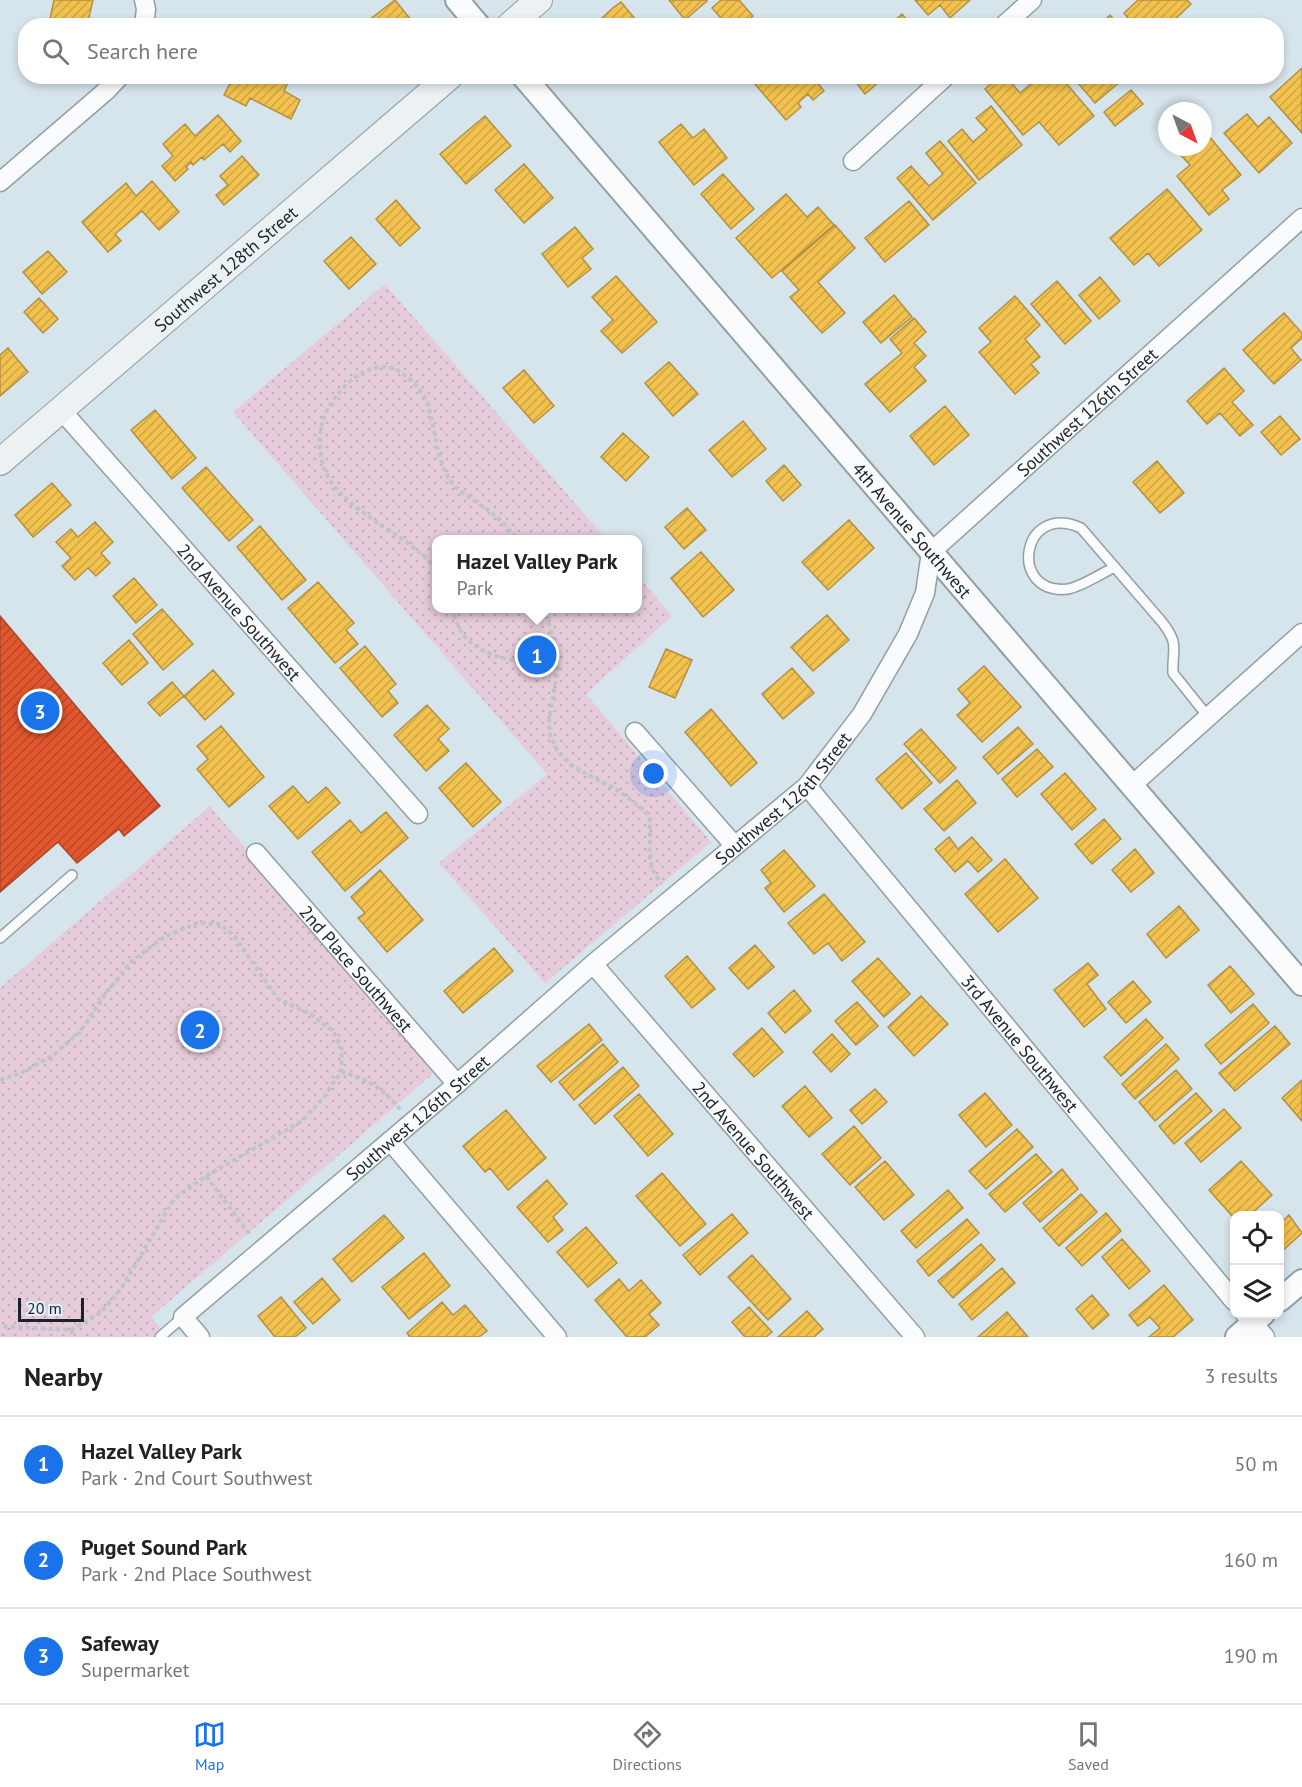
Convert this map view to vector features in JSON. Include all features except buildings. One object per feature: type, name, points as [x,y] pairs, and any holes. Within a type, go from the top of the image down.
[{"type":"main road","points":[[518,18],[539,0]]},
{"type":"main road","name":"Southwest 128th Street","points":[[0,462],[441,84]]},
{"type":"street","points":[[457,0],[472,18]]},
{"type":"street","points":[[1012,18],[1032,0]]},
{"type":"street","points":[[0,182],[113,84]]},
{"type":"street","name":"4th Avenue Southwest","points":[[530,84],[1302,984]]},
{"type":"street","points":[[853,161],[937,84]]},
{"type":"street","name":"Southwest 126th Street","points":[[183,1317],[457,1084],[593,964],[807,786],[862,714],[908,634],[925,593],[931,552],[1302,218]]},
{"type":"street","name":"2nd Avenue Southwest","points":[[62,411],[418,814]]},
{"type":"street","points":[[1131,786],[1301,637]]},
{"type":"street","points":[[635,732],[734,845]]},
{"type":"street","name":"3rd Avenue Southwest","points":[[807,786],[1230,1296]]},
{"type":"street","name":"2nd Place Southwest","points":[[256,853],[457,1084]]},
{"type":"street","name":"2nd Avenue Southwest","points":[[593,964],[915,1337]]},
{"type":"street","points":[[390,1141],[557,1337]]},
{"type":"street","points":[[1284,1297],[1302,1281]]},
{"type":"street","points":[[183,1317],[200,1337]]},
{"type":"lane","points":[[1115,567],[1070,589],[1050,588],[1035,576],[1030,566],[1028,551],[1032,539],[1044,528],[1063,523],[1081,528],[1115,567],[1167,628],[1175,644],[1173,673],[1209,718]]},
{"type":"lane","points":[[0,938],[72,875]]},
{"type":"lane","points":[[160,1337],[183,1317]]},
{"type":"path","points":[[432,565],[422,554],[340,493],[327,475],[321,456],[319,437],[331,402],[346,384],[374,368],[386,366],[402,372],[418,388],[428,404],[441,462],[450,479],[458,489],[509,527],[514,535]]},
{"type":"path","points":[[453,613],[461,631],[471,643],[487,652],[513,660],[558,668]]},
{"type":"path","points":[[545,613],[553,638],[558,668],[549,721],[550,735],[554,744],[558,752],[572,766],[619,791],[649,814],[652,830],[650,850],[652,868],[672,897]]},
{"type":"path","points":[[0,1080],[19,1074],[52,1056],[80,1032],[106,993],[132,961],[164,937],[197,923],[220,924],[234,936],[278,999],[311,1014],[334,1032],[342,1050],[341,1072],[324,1097],[302,1121],[206,1176],[174,1198],[121,1289],[100,1313],[71,1330],[0,1326]]},
{"type":"path","points":[[341,1072],[363,1078],[387,1094],[411,1122]]},
{"type":"path","points":[[206,1176],[262,1250]]},
{"type":"path","points":[[71,1330],[73,1337]]},
{"type":"shaded area","points":[[385,284],[603,535],[432,535],[432,613],[642,613],[642,581],[672,616],[586,694],[711,842],[545,983],[439,863],[547,774],[233,412]]},
{"type":"shaded area","points":[[210,806],[435,1072],[151,1317],[168,1337],[0,1337],[0,988]]},
{"type":"place","name":"Hazel Valley Park","points":[[537,655]]},
{"type":"place","name":"Safeway","points":[[40,711]]},
{"type":"place","name":"Puget Sound Park","points":[[200,1030]]}]
